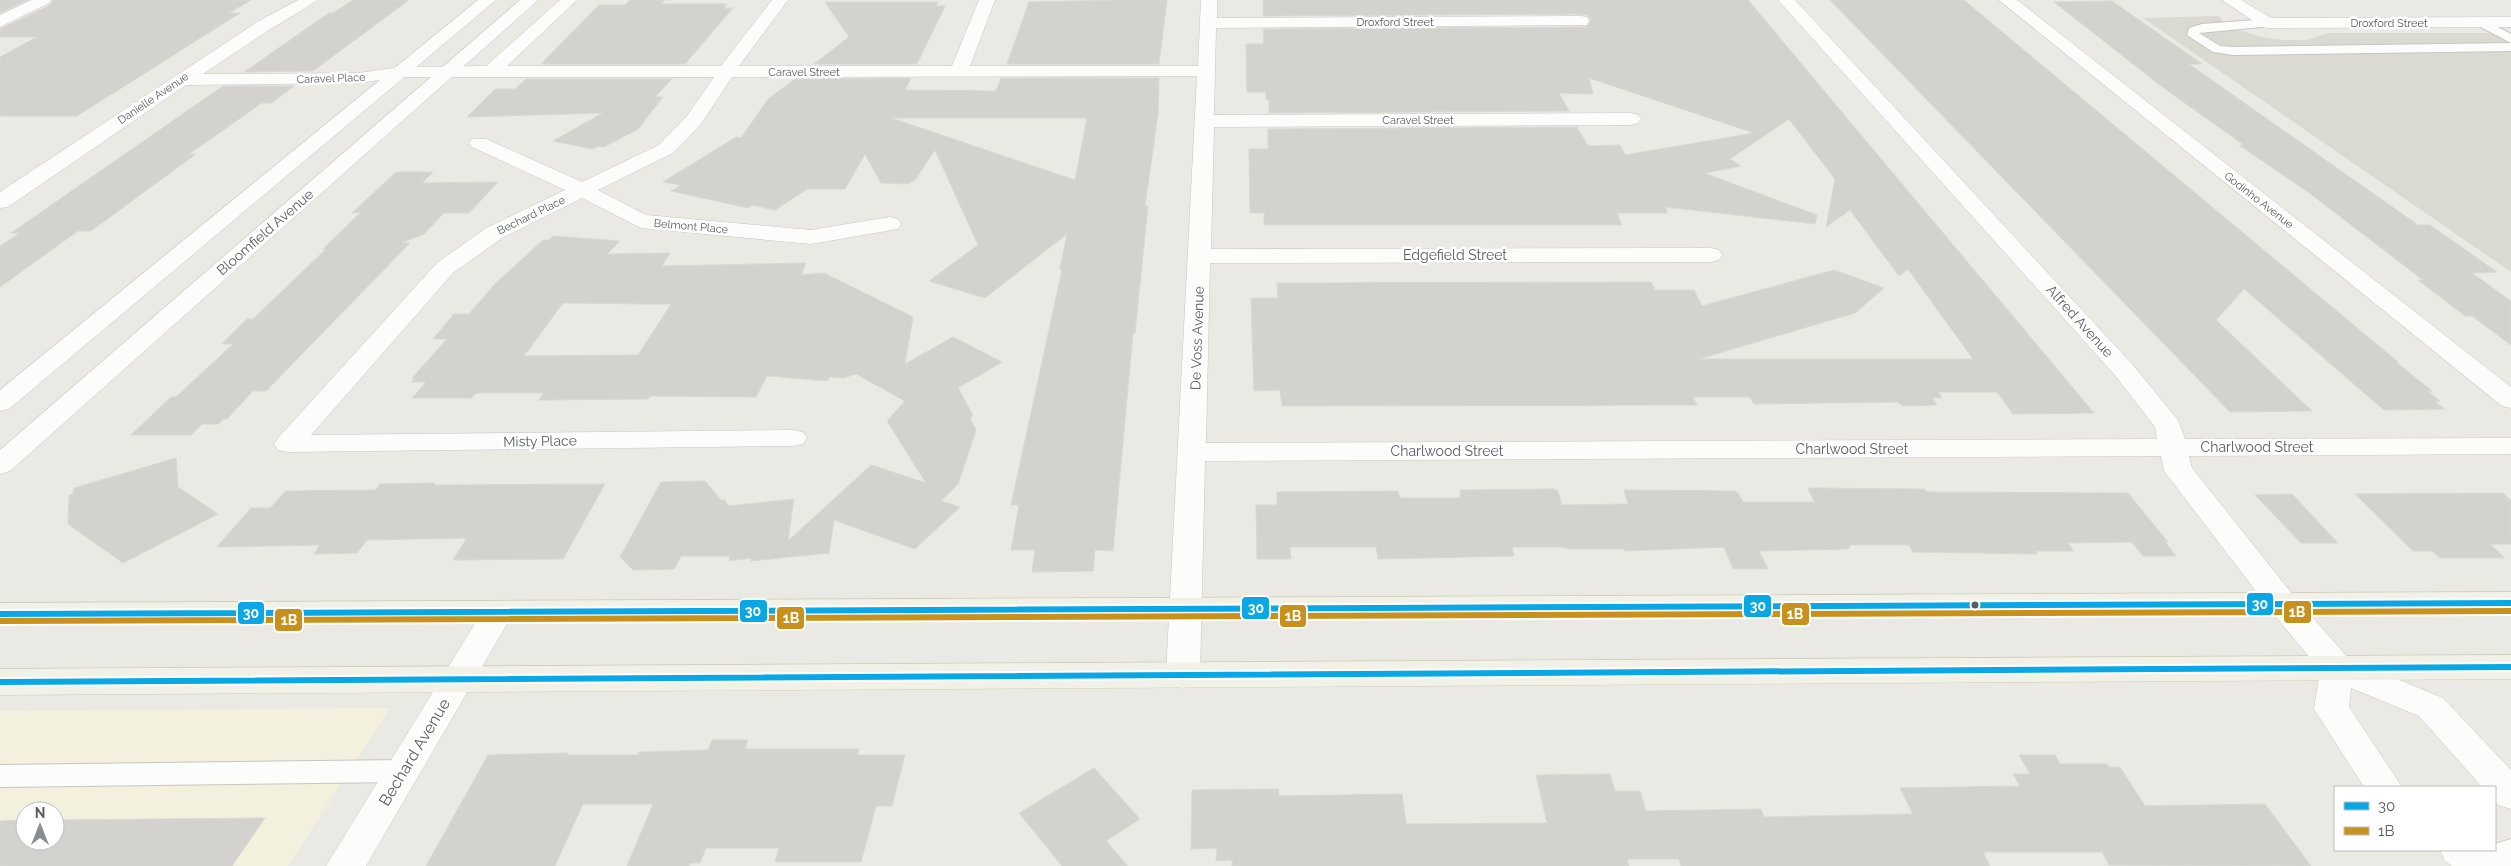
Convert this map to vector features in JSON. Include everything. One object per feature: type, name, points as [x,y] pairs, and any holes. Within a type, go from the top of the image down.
[{"type":"main road","points":[[0,614],[2511,603]]},
{"type":"main road","points":[[0,682],[2511,667]]},
{"type":"street","points":[[0,22],[43,0]]},
{"type":"street","name":"Danielle Avenue","points":[[0,202],[263,26],[310,0]]},
{"type":"street","points":[[0,403],[488,0]]},
{"type":"street","name":"Bloomfield Avenue","points":[[0,465],[530,0]]},
{"type":"street","points":[[491,72],[569,0]]},
{"type":"street","name":"Bechard Place","points":[[288,444],[445,268],[494,234],[666,149],[694,120],[726,72],[780,0]]},
{"type":"street","points":[[959,72],[987,0]]},
{"type":"street","name":"Alfred Avenue","points":[[1786,0],[2123,369],[2168,426],[2178,470],[2282,603],[2337,668]]},
{"type":"street","name":"Godinho Avenue","points":[[2007,0],[2511,400]]},
{"type":"street","points":[[2230,0],[2268,23]]},
{"type":"street","name":"Droxford Street","points":[[1209,12],[1581,21]]},
{"type":"street","name":"De Voss Avenue","points":[[1183,675],[1209,12]]},
{"type":"street","name":"Droxford Street","points":[[2268,23],[2511,22]]},
{"type":"street","name":"Caravel Place","points":[[201,67],[378,66],[400,72]]},
{"type":"street","name":"Caravel Street","points":[[400,72],[1207,71]]},
{"type":"street","name":"Caravel Place","points":[[181,80],[359,78],[400,72]]},
{"type":"street","name":"Caravel Street","points":[[1205,121],[1631,119]]},
{"type":"street","name":"Belmont Place","points":[[479,143],[582,190],[641,222],[811,237],[890,224]]},
{"type":"street","name":"Edgefield Street","points":[[1200,256],[1711,254]]},
{"type":"street","name":"Misty Place","points":[[288,444],[793,438]]},
{"type":"street","name":"Charlwood Street","points":[[1193,452],[2511,446]]},
{"type":"street","name":"Bechard Avenue","points":[[345,866],[498,612]]},
{"type":"street","points":[[2383,786],[2331,710],[2337,668],[2431,707],[2511,794]]},
{"type":"lane","points":[[2481,22],[2511,39]]},
{"type":"lane","points":[[2268,23],[2202,28],[2193,31],[2192,35],[2217,49],[2233,51],[2511,47]]},
{"type":"lane","points":[[0,776],[402,771]]},
{"type":"shaded area","points":[[2219,16],[2225,24],[2239,30],[2261,37],[2284,40],[2307,40],[2328,33],[2511,33],[2511,272],[2143,18]]},
{"type":"shaded area","points":[[390,708],[288,866],[0,866],[0,711]]},
{"type":"building","points":[[0,0],[27,0],[0,13]]},
{"type":"building","points":[[53,0],[251,0],[229,13],[240,13],[77,116],[0,116],[0,57],[37,37],[0,37],[0,29],[50,5]]},
{"type":"building","points":[[353,0],[409,0],[313,71],[244,72],[329,13],[333,13]]},
{"type":"building","points":[[630,0],[665,0],[661,4],[727,4],[724,8],[733,8],[685,64],[541,64],[599,5],[625,5]]},
{"type":"building","points":[[1167,0],[1159,64],[1007,64],[1029,2]]},
{"type":"building","points":[[1263,0],[1748,0],[2094,413],[2013,414],[1997,392],[1938,392],[1942,398],[1932,398],[1937,405],[1903,406],[1897,402],[1754,404],[1750,397],[1693,397],[1697,405],[1282,406],[1280,390],[1254,391],[1251,298],[1278,298],[1277,283],[1651,282],[1655,290],[1694,290],[1702,306],[1834,270],[1884,288],[1855,313],[1699,359],[1973,359],[1908,269],[1899,276],[1850,210],[1826,227],[1835,179],[1789,119],[1730,159],[1741,166],[1704,173],[1817,215],[1815,224],[1665,207],[1668,213],[1617,213],[1622,225],[1264,225],[1264,213],[1250,213],[1249,149],[1268,149],[1268,129],[1577,127],[1588,146],[1620,145],[1625,155],[1754,133],[1589,78],[1593,94],[1559,93],[1569,111],[1269,113],[1269,100],[1266,100],[1266,92],[1247,92],[1246,44],[1263,44],[1264,29],[1587,27],[1591,20],[1587,15],[1581,14],[1263,16]]},
{"type":"building","points":[[1830,0],[1964,0],[2398,362],[2396,362],[2432,391],[2428,391],[2440,401],[2435,402],[2445,409],[2384,410],[2244,289],[2216,320],[2312,411],[2230,412]]},
{"type":"building","points":[[2112,1],[2202,64],[2189,64],[2418,225],[2430,225],[2497,272],[2472,273],[2511,301],[2511,345],[2472,316],[2465,316],[2418,280],[2423,280],[2308,192],[2239,145],[2244,145],[2165,89],[2054,2]]},
{"type":"building","points":[[825,2],[938,2],[936,6],[945,6],[917,64],[814,64],[849,37]]},
{"type":"building","points":[[911,78],[905,90],[996,91],[1001,78],[1159,78],[1158,114],[1145,206],[1148,206],[1135,333],[1133,333],[1113,551],[1095,550],[1093,571],[1032,572],[1035,550],[1011,550],[1019,505],[1011,505],[1062,270],[1060,269],[1067,234],[985,298],[929,281],[978,245],[935,150],[915,180],[907,184],[881,183],[865,154],[845,189],[807,189],[775,210],[752,205],[748,208],[671,191],[681,185],[663,182],[736,137],[741,138],[768,99],[795,79]],"holes":[[[891,118],[1087,118],[1075,180]]]},
{"type":"building","points":[[526,79],[672,79],[655,97],[663,97],[638,129],[604,147],[598,146],[593,149],[553,141],[603,113],[467,117],[495,89],[515,89]]},
{"type":"building","points":[[223,86],[294,86],[272,103],[262,103],[189,154],[196,154],[91,231],[78,231],[0,287],[0,246],[20,233],[11,233]]},
{"type":"building","points":[[396,172],[433,172],[422,183],[498,182],[469,213],[444,213],[424,234],[401,243],[410,243],[266,391],[253,391],[227,419],[223,419],[219,424],[202,424],[191,435],[131,435],[171,397],[176,397],[233,344],[222,344],[247,319],[253,319],[326,249],[323,249],[361,212],[352,213]]},
{"type":"building","points":[[553,236],[620,241],[607,254],[670,253],[662,266],[806,263],[801,275],[824,273],[913,317],[905,364],[953,337],[1002,362],[958,388],[973,415],[970,419],[976,430],[958,484],[941,501],[960,507],[915,549],[834,520],[829,553],[751,561],[751,558],[729,561],[730,556],[681,556],[674,569],[633,570],[620,557],[661,482],[705,481],[721,500],[725,500],[728,506],[794,499],[788,541],[871,465],[926,483],[887,421],[905,401],[856,374],[843,378],[830,377],[827,381],[767,376],[756,397],[650,396],[648,399],[539,400],[544,393],[476,393],[471,398],[412,398],[426,382],[411,382],[415,378],[412,378],[447,339],[433,339],[454,314],[469,314],[495,284],[543,240],[549,240]],"holes":[[[563,303],[671,304],[638,355],[524,356]]]},
{"type":"building","points":[[176,458],[178,487],[218,514],[123,563],[68,524],[69,495],[73,494],[74,488]]},
{"type":"building","points":[[435,483],[434,485],[605,484],[563,559],[453,560],[467,538],[367,540],[357,553],[314,554],[320,545],[217,547],[251,508],[270,508],[286,491],[375,490],[380,484]]},
{"type":"building","points":[[1554,489],[1558,491],[1562,505],[1628,504],[1624,490],[1735,491],[1743,502],[1815,502],[1808,489],[1924,489],[1927,492],[2128,493],[2168,542],[2165,542],[2176,556],[2143,556],[2132,542],[2068,543],[2074,551],[2036,551],[2037,554],[1913,552],[1909,545],[1851,545],[1848,549],[1759,551],[1768,569],[1733,569],[1724,547],[1624,551],[1624,549],[1512,547],[1514,556],[1378,559],[1376,547],[1290,547],[1291,559],[1257,559],[1256,505],[1277,505],[1277,492],[1398,491],[1400,498],[1461,498],[1460,490]]},
{"type":"building","points":[[2503,493],[2511,501],[2511,544],[2490,544],[2505,558],[2440,558],[2432,551],[2413,551],[2355,494]]},
{"type":"building","points":[[2292,494],[2338,543],[2301,543],[2255,495]]},
{"type":"building","points":[[712,740],[748,740],[745,749],[859,749],[857,755],[905,755],[892,806],[876,806],[861,862],[775,862],[779,848],[706,848],[700,863],[690,863],[689,866],[627,866],[653,804],[583,804],[555,866],[426,866],[488,755],[568,753],[566,755],[638,755],[639,752],[708,750]]},
{"type":"building","points":[[2019,755],[2055,755],[2060,764],[2107,764],[2109,767],[2120,767],[2145,806],[2265,804],[2311,866],[2109,865],[2102,852],[1983,852],[1990,866],[1681,866],[1679,859],[1627,859],[1629,866],[1232,866],[1232,860],[1216,861],[1217,848],[1191,849],[1192,790],[1278,789],[1279,796],[1402,794],[1406,824],[1547,823],[1536,775],[1610,774],[1615,791],[1640,791],[1646,811],[1761,809],[1764,817],[1913,814],[1900,788],[2020,786],[2013,774],[2030,774]]},
{"type":"building","points":[[1094,768],[1140,819],[1106,841],[1128,866],[1062,866],[1019,813]]},
{"type":"building","points":[[265,818],[232,866],[0,866],[0,821],[15,820],[15,851],[65,851],[65,820]]},
{"type":"transit line","name":"30","points":[[0,614],[2511,603]]},
{"type":"transit line","name":"1B","points":[[0,621],[2511,611]]},
{"type":"transit line","name":"30","points":[[0,682],[2511,667]]}]
